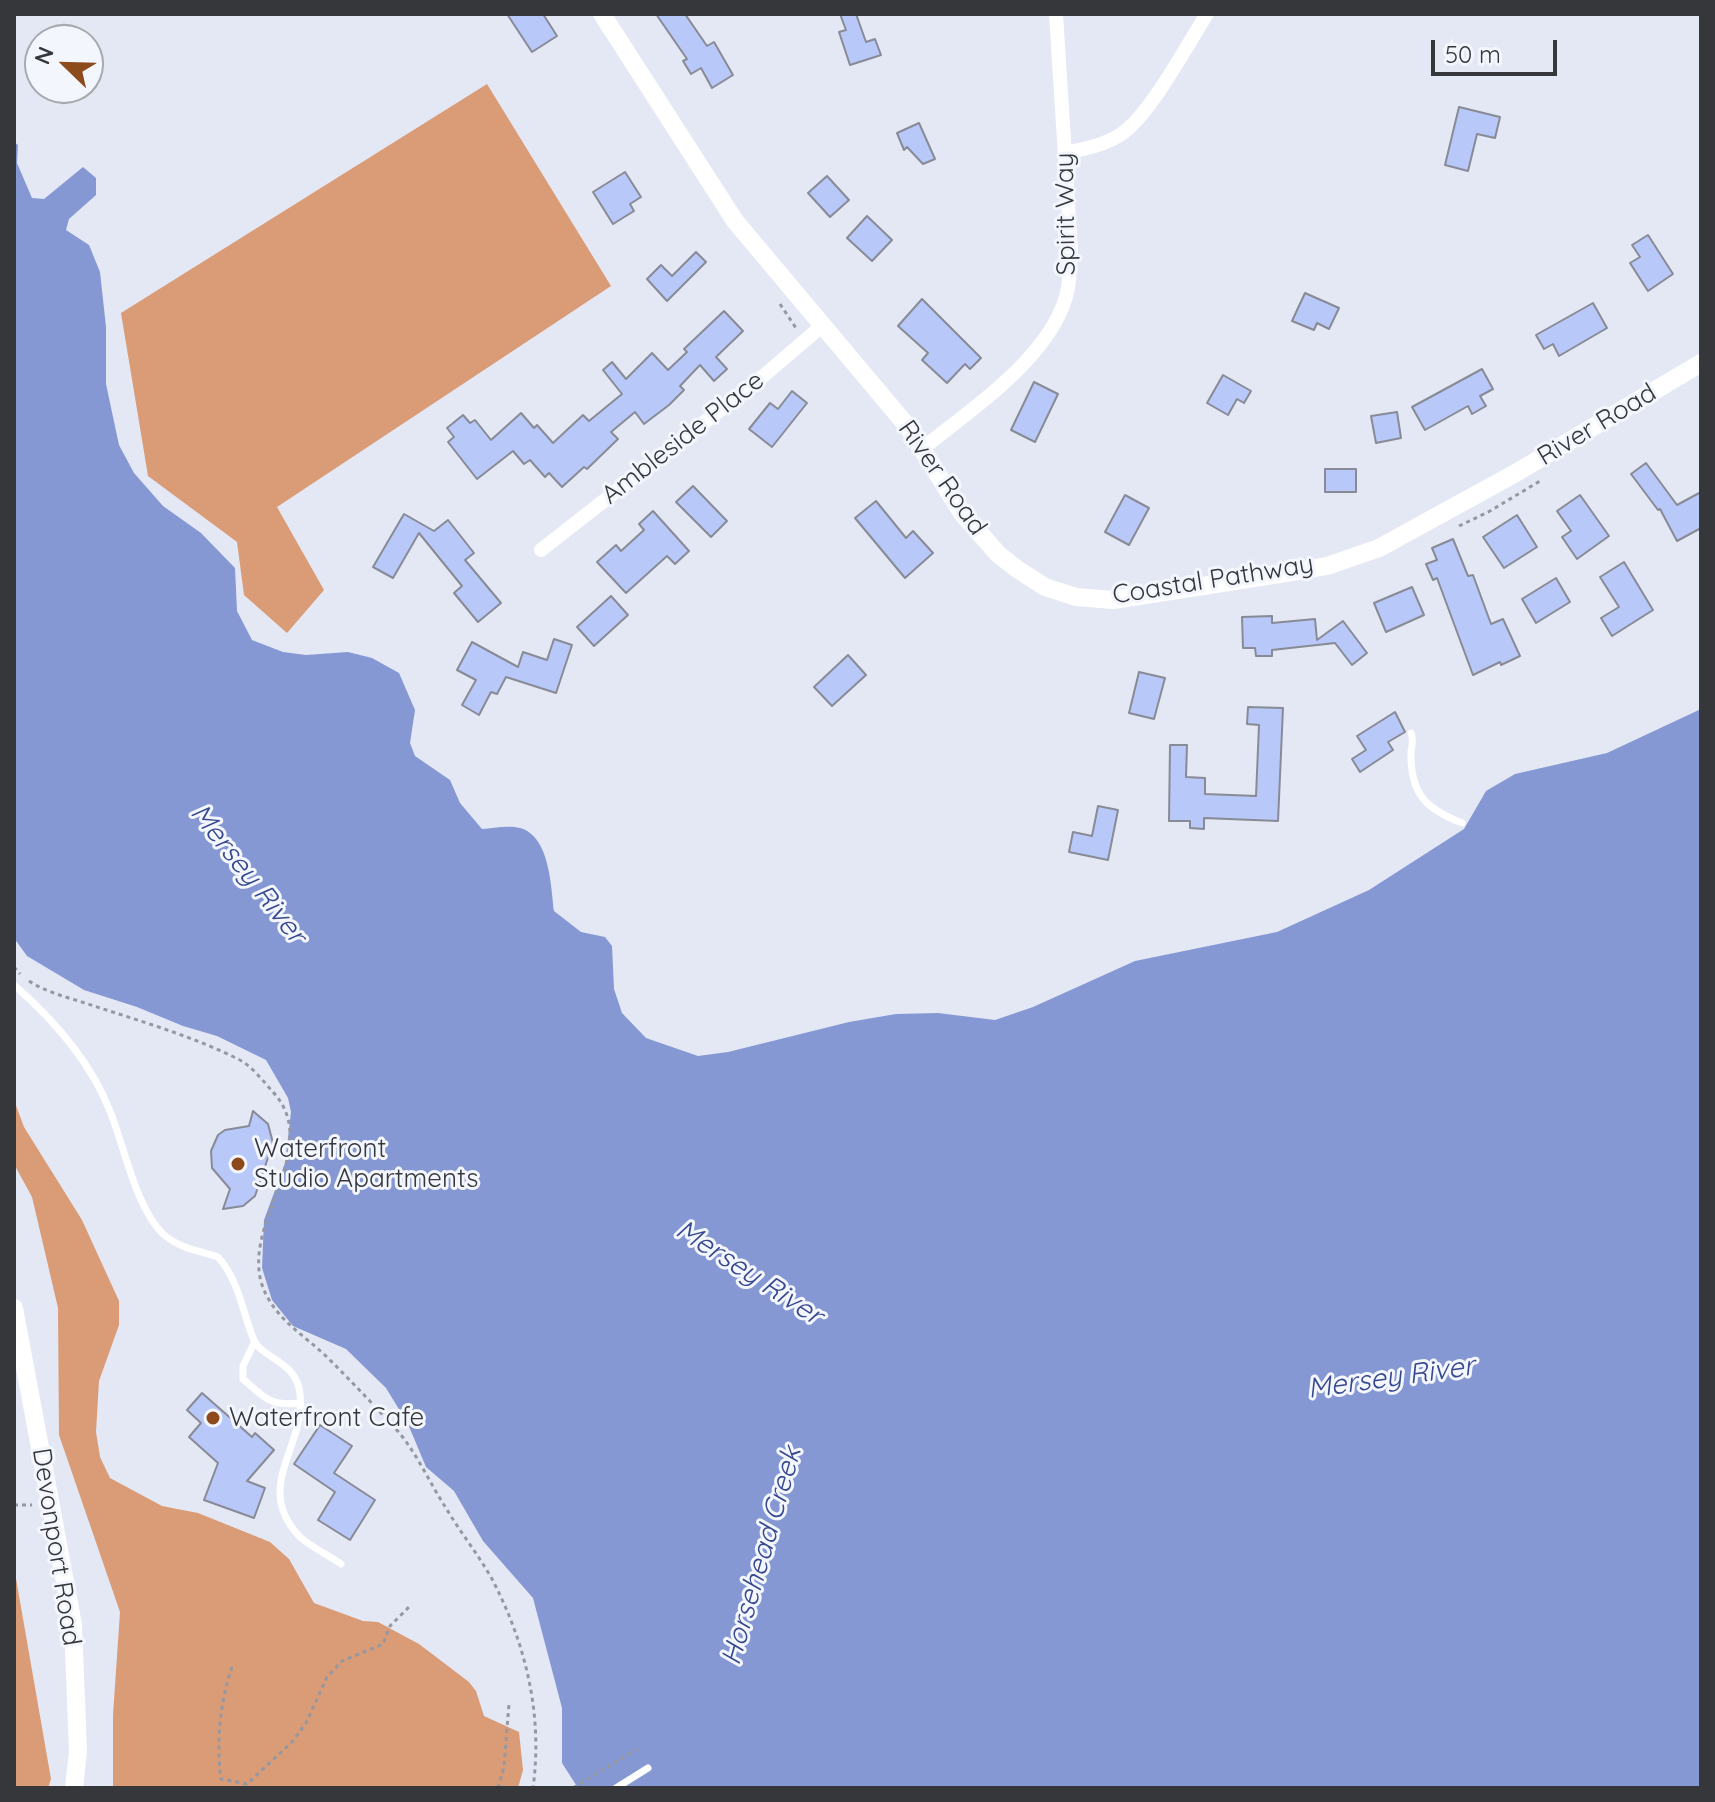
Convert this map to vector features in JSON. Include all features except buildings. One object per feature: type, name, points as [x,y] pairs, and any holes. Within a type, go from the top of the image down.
[{"type":"main road","name":"River Road","points":[[602,14],[735,221],[908,427],[962,513],[1007,561],[1045,587],[1076,597],[1113,600],[1327,566],[1379,548],[1514,474],[1701,363]]},
{"type":"main road","name":"Devonport Road","points":[[14,1308],[73,1625],[78,1752],[74,1788]]},
{"type":"street","name":"Spirit Way","points":[[922,449],[1031,355],[1054,323],[1068,290],[1071,251],[1056,14]]},
{"type":"street","points":[[1065,153],[1104,144],[1126,131],[1148,106],[1207,14]]},
{"type":"street","name":"Ambleside Place","points":[[541,550],[761,378],[823,325]]},
{"type":"lane","points":[[1411,733],[1419,795],[1426,805],[1439,814],[1462,823]]},
{"type":"lane","points":[[14,985],[66,1040],[91,1072],[109,1109],[148,1216],[163,1234],[179,1246],[218,1257],[227,1267],[243,1302],[254,1343],[284,1364],[296,1378],[300,1391],[300,1425],[283,1467],[278,1492],[285,1514],[301,1537],[341,1564]]},
{"type":"lane","points":[[254,1343],[243,1366],[243,1379],[269,1402],[282,1405],[299,1403]]},
{"type":"lane","points":[[616,1788],[648,1768]]},
{"type":"path","points":[[1448,531],[1490,511],[1550,475]]},
{"type":"path","points":[[14,967],[37,986],[240,1059],[286,1108],[291,1127],[290,1141],[259,1260],[261,1287],[277,1314],[325,1355],[397,1431],[491,1578],[511,1620],[530,1679],[538,1754],[533,1788]]},
{"type":"path","points":[[232,1667],[222,1702],[219,1765],[221,1779],[247,1784],[292,1742],[306,1723],[327,1677],[342,1661],[383,1644],[390,1626],[409,1607]]},
{"type":"path","points":[[498,1788],[504,1767],[509,1704]]},
{"type":"path","points":[[573,1788],[637,1749]]},
{"type":"shaded area","points":[[487,84],[611,286],[277,507],[324,590],[287,633],[244,595],[237,542],[148,476],[121,313]]},
{"type":"shaded area","points":[[14,1100],[24,1127],[82,1220],[119,1301],[119,1325],[99,1381],[96,1432],[100,1457],[110,1478],[162,1506],[198,1513],[270,1542],[289,1559],[314,1603],[363,1621],[378,1622],[419,1644],[469,1682],[476,1691],[484,1716],[519,1732],[523,1770],[518,1788],[113,1788],[113,1715],[120,1612],[59,1435],[58,1308],[32,1197],[14,1164]]},
{"type":"shaded area","points":[[14,1567],[51,1779],[48,1788],[14,1788]]},
{"type":"water","points":[[14,142],[18,145],[17,163],[32,198],[44,199],[83,167],[96,178],[96,195],[69,219],[66,230],[89,245],[100,272],[106,327],[106,384],[119,445],[134,473],[163,506],[201,533],[235,568],[237,611],[252,640],[283,652],[306,655],[348,652],[372,658],[399,673],[415,710],[410,743],[415,756],[450,780],[460,803],[482,829],[520,828],[538,841],[550,876],[554,911],[581,932],[605,937],[612,946],[614,989],[622,1013],[646,1038],[698,1056],[896,1014],[938,1013],[995,1020],[1033,1007],[1135,961],[1277,932],[1369,890],[1464,829],[1486,791],[1515,774],[1607,753],[1701,709],[1701,1788],[578,1788],[562,1763],[562,1708],[533,1598],[483,1541],[454,1491],[426,1467],[408,1424],[386,1388],[346,1349],[293,1326],[272,1300],[262,1268],[264,1220],[285,1163],[291,1112],[288,1098],[266,1060],[217,1036],[84,990],[27,956],[14,938]]},
{"type":"place","name":"Waterfront Studio Apartments","points":[[238,1164]]},
{"type":"place","name":"Waterfront Cafe","points":[[213,1418]]},
{"type":"water label","name":"Mersey River","points":[[248,874]]},
{"type":"water label","name":"Mersey River","points":[[749,1273]]},
{"type":"water label","name":"Mersey River","points":[[1391,1378]]},
{"type":"water label","name":"Horsehead Creek","points":[[762,1556]]}]
